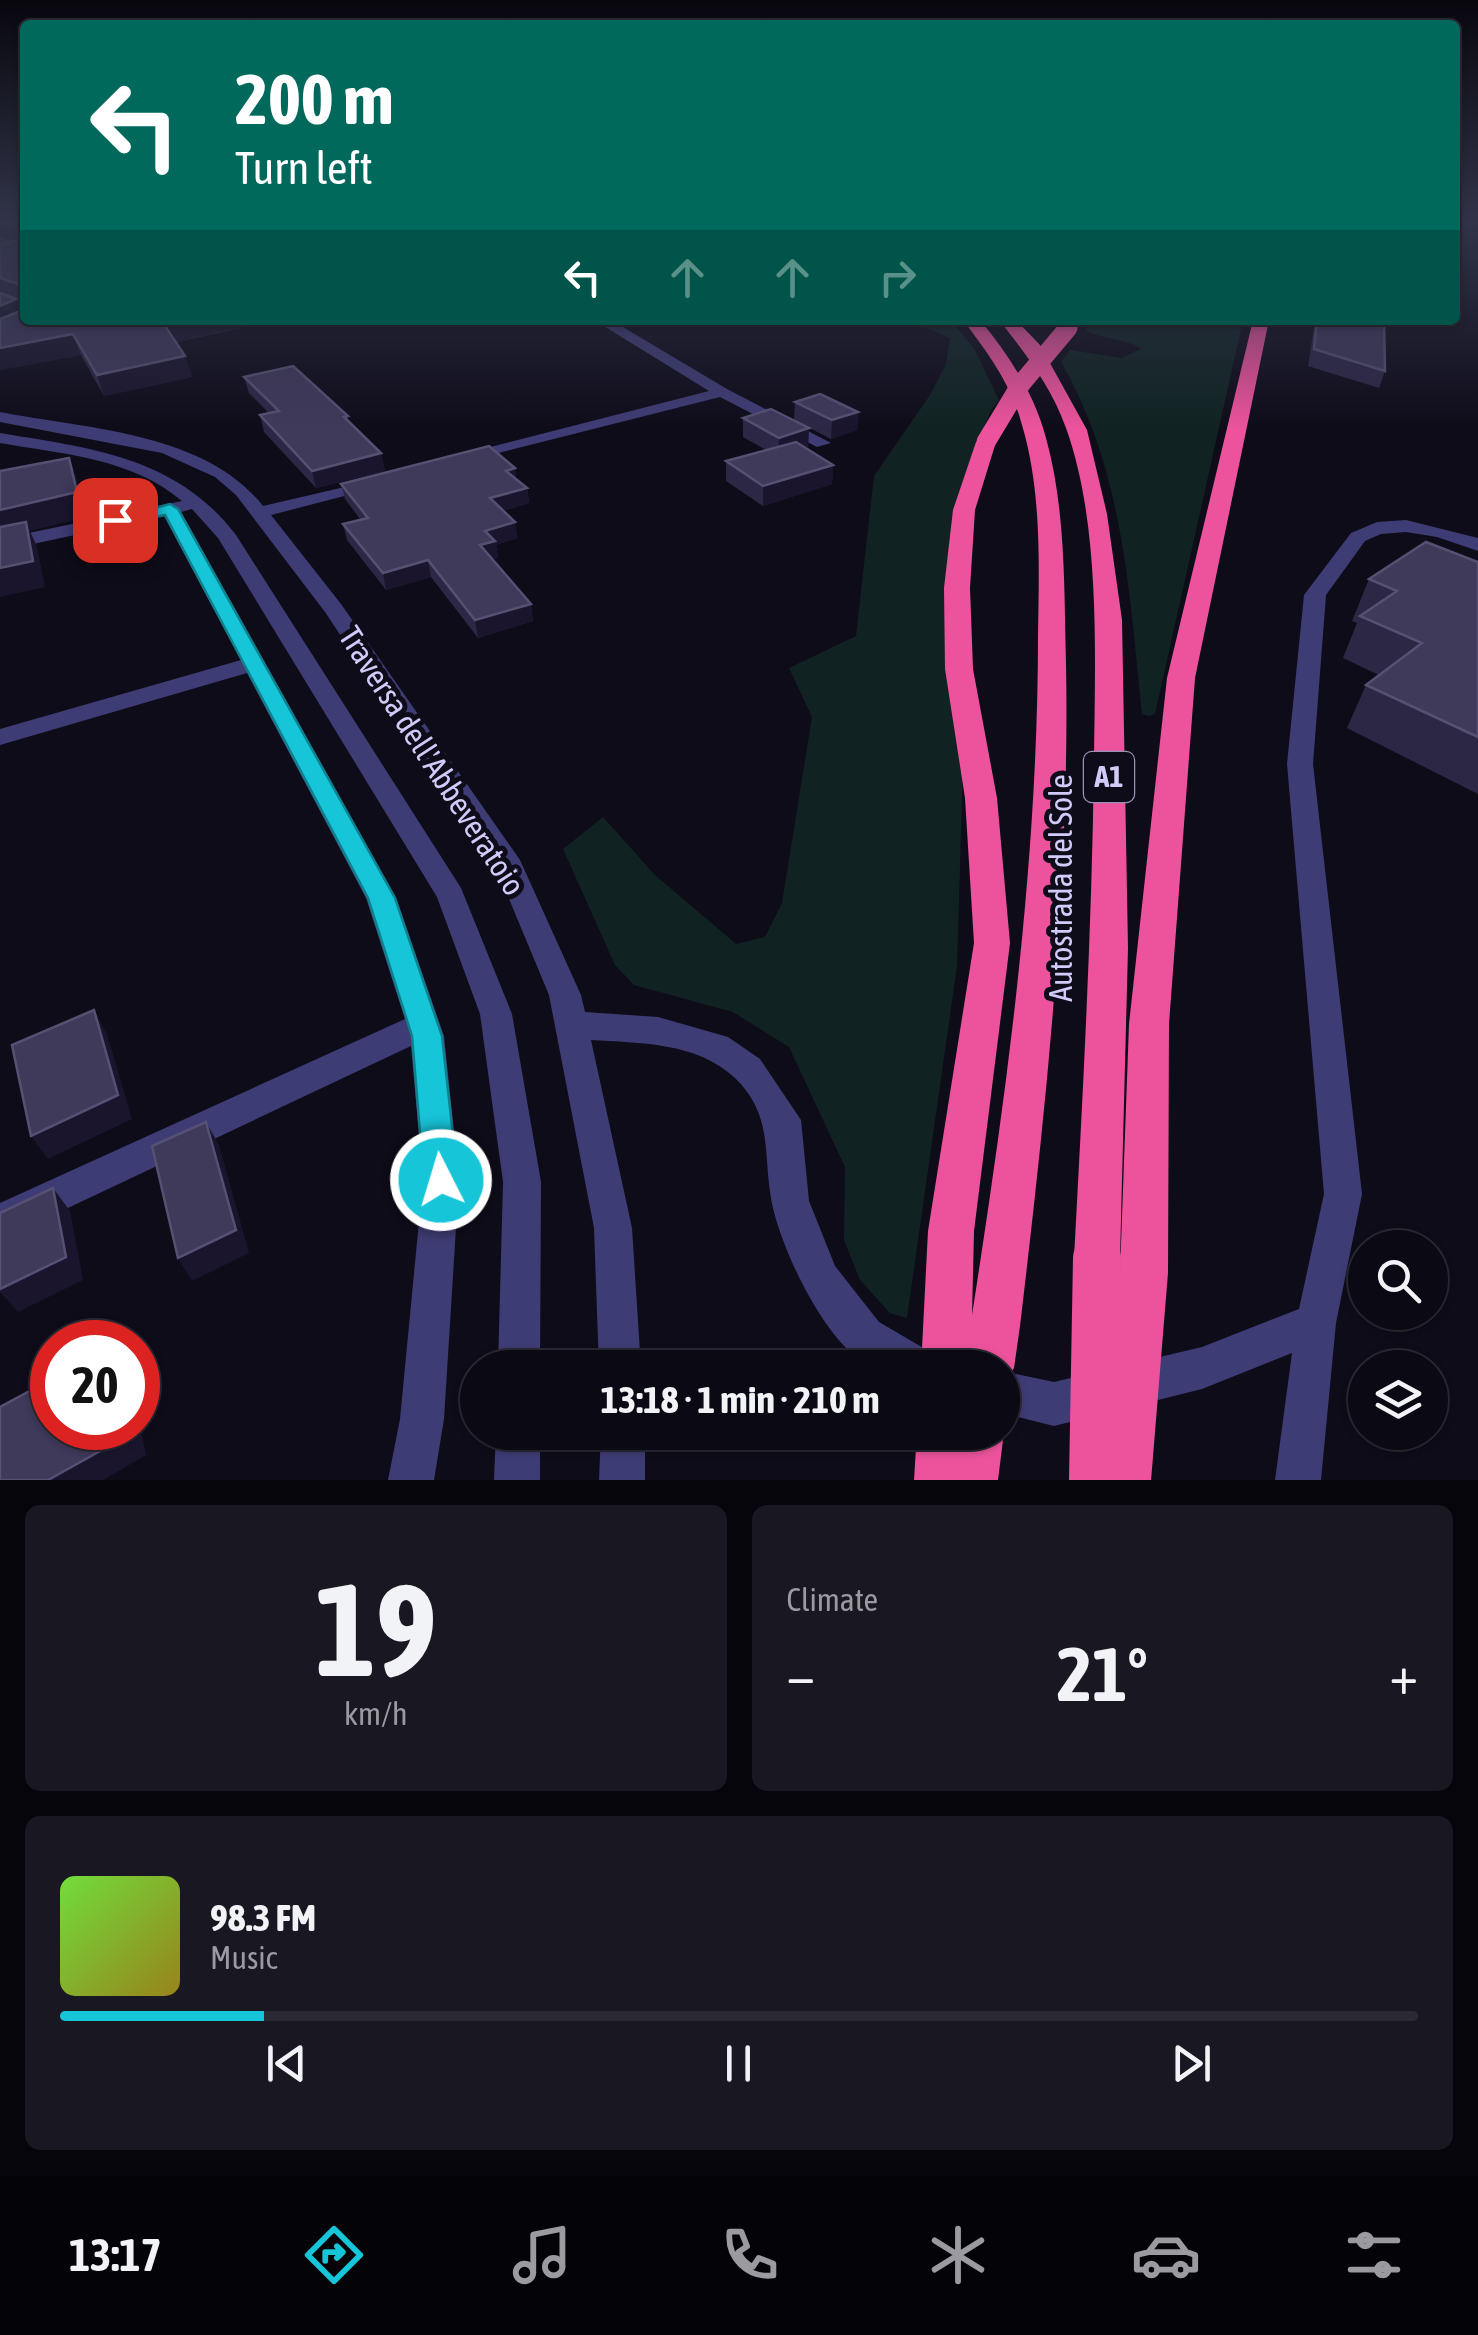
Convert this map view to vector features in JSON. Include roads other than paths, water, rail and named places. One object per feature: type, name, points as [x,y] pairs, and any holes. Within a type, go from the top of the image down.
[{"type":"highway","name":"Autostrada del Sole","points":[[975,325],[1002,356],[1024,397],[1037,442],[1052,606],[1053,712],[1047,869],[1008,1244],[991,1350]]},
{"type":"highway","name":"Autostrada del Sole","points":[[1012,325],[1030,345],[1057,387],[1077,430],[1096,514],[1108,620],[1110,948],[1097,1258],[1093,1480]]},
{"type":"highway","points":[[947,1350],[951,1231],[992,943],[981,798],[959,670],[957,588],[964,510],[986,442],[1021,384],[1071,325]]},
{"type":"highway","points":[[1126,1480],[1144,1272],[1149,1024],[1181,678],[1259,325]]},
{"type":"highway","points":[[942,1480],[943,1450]]},
{"type":"highway","points":[[970,1480],[975,1450]]},
{"type":"street","points":[[609,325],[722,392],[823,443]]},
{"type":"street","points":[[453,462],[722,392]]},
{"type":"street","name":"Traversa dell'Abbeveratoio","points":[[0,417],[166,449],[222,474],[262,512],[510,868],[565,994],[613,1228],[619,1350]]},
{"type":"street","name":"Traversa dell'Abbeveratoio","points":[[0,438],[120,460],[170,481],[185,506],[226,536],[451,896],[496,1014],[522,1182],[519,1350]]},
{"type":"street","points":[[262,512],[396,476]]},
{"type":"street","points":[[0,545],[185,506],[252,664],[381,898],[424,1025],[441,1180],[422,1419],[410,1480]]},
{"type":"street","points":[[1298,1480],[1316,1323],[1343,1194],[1300,764],[1315,595],[1358,537],[1377,528],[1406,526],[1478,544]]},
{"type":"street","points":[[0,738],[252,664]]},
{"type":"street","points":[[0,1222],[424,1025]]},
{"type":"street","points":[[572,1025],[658,1030],[716,1047],[748,1069],[783,1120],[790,1200],[821,1280],[864,1337],[886,1350]]},
{"type":"street","points":[[1020,1396],[1054,1404],[1202,1368],[1316,1323]]},
{"type":"street","points":[[517,1480],[518,1450]]},
{"type":"street","points":[[622,1480],[623,1450]]}]
